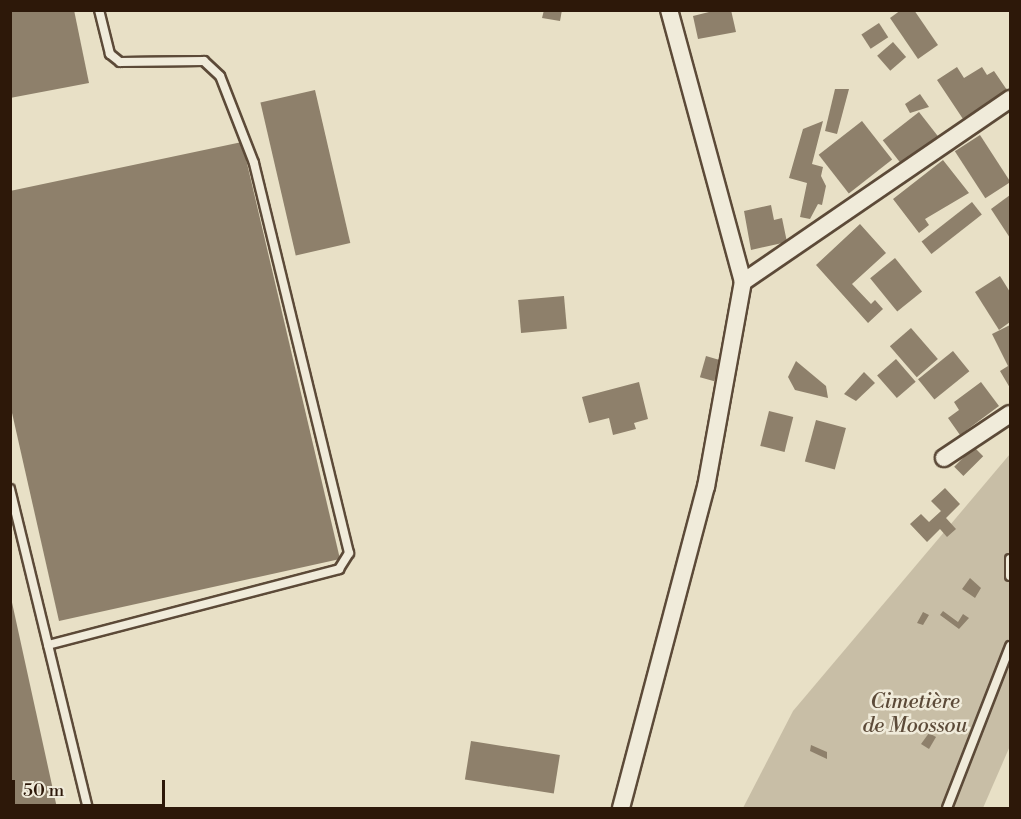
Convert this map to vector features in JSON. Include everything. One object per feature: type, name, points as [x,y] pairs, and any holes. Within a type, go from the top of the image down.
[{"type":"street","points":[[621,808],[706,487],[743,282],[669,10]]},
{"type":"street","points":[[743,282],[1011,99]]},
{"type":"street","points":[[944,458],[1011,414]]},
{"type":"lane","points":[[48,645],[339,569],[349,553],[254,163],[220,76],[204,60],[120,63],[110,54],[99,10]]},
{"type":"lane","points":[[10,489],[88,808]]},
{"type":"lane","points":[[1011,559],[1011,576]]},
{"type":"lane","points":[[947,808],[1011,646]]},
{"type":"green space","name":"Cimetière de Moossou","points":[[1010,454],[1010,746],[983,808],[743,808],[793,711]]},
{"type":"building","points":[[10,10],[74,10],[89,83],[10,98]]},
{"type":"building","points":[[544,10],[562,10],[560,21],[542,18]]},
{"type":"building","points":[[717,10],[731,10],[736,32],[698,39],[693,16]]},
{"type":"building","points":[[901,10],[914,10],[938,45],[918,59],[890,18]]},
{"type":"building","points":[[879,23],[888,37],[871,49],[861,34]]},
{"type":"building","points":[[893,42],[906,57],[890,71],[877,56]]},
{"type":"building","points":[[957,67],[964,78],[982,67],[987,75],[994,71],[1007,90],[963,119],[937,80]]},
{"type":"building","points":[[835,89],[849,89],[837,134],[825,131]]},
{"type":"building","points":[[315,90],[350,243],[296,256],[260,103]]},
{"type":"building","points":[[920,94],[929,107],[910,113],[905,104]]},
{"type":"building","points":[[919,112],[939,138],[903,166],[883,140]]},
{"type":"building","points":[[823,121],[812,164],[823,167],[821,176],[826,186],[822,205],[818,204],[810,219],[800,217],[807,183],[789,178],[803,129]]},
{"type":"building","points":[[862,121],[892,160],[849,193],[819,155]]},
{"type":"building","points":[[980,135],[1010,181],[985,198],[955,151]]},
{"type":"building","points":[[242,142],[340,559],[59,621],[10,404],[10,191]]},
{"type":"building","points":[[943,160],[969,193],[925,219],[929,225],[919,233],[893,199]]},
{"type":"building","points":[[1010,195],[1010,238],[991,209]]},
{"type":"building","points":[[972,202],[982,215],[931,254],[922,241]]},
{"type":"building","points":[[771,205],[774,220],[782,218],[787,242],[751,250],[744,211]]},
{"type":"building","points":[[860,224],[886,253],[852,284],[871,304],[875,300],[883,309],[868,323],[816,265]]},
{"type":"building","points":[[895,258],[922,291],[897,312],[870,278]]},
{"type":"building","points":[[1000,276],[1010,292],[1010,322],[999,330],[975,292]]},
{"type":"building","points":[[564,296],[567,329],[521,333],[518,300]]},
{"type":"building","points":[[1010,325],[1010,388],[1000,371],[1008,366],[992,334]]},
{"type":"building","points":[[911,328],[938,359],[917,377],[890,346]]},
{"type":"building","points":[[953,351],[969,371],[934,400],[918,379]]},
{"type":"building","points":[[706,356],[720,360],[714,381],[700,377]]},
{"type":"building","points":[[896,359],[916,382],[897,398],[877,375]]},
{"type":"building","points":[[796,361],[826,386],[828,398],[795,390],[788,377]]},
{"type":"building","points":[[864,372],[875,383],[856,401],[844,394]]},
{"type":"building","points":[[639,382],[648,419],[634,423],[636,429],[613,435],[609,418],[589,423],[582,397]]},
{"type":"building","points":[[981,382],[999,406],[960,435],[948,418],[959,410],[954,402]]},
{"type":"building","points":[[769,411],[793,417],[785,452],[760,446]]},
{"type":"building","points":[[816,420],[846,428],[835,470],[805,462]]},
{"type":"building","points":[[974,447],[983,456],[963,476],[954,467]]},
{"type":"building","points":[[945,488],[960,504],[946,518],[956,529],[947,537],[940,529],[927,542],[910,524],[921,514],[929,522],[941,511],[931,501]]},
{"type":"building","points":[[970,578],[981,588],[975,598],[962,589]]},
{"type":"building","points":[[11,598],[57,808],[10,808]]},
{"type":"building","points":[[943,611],[958,622],[963,614],[969,618],[959,629],[940,615]]},
{"type":"building","points":[[923,612],[929,615],[923,625],[917,623]]},
{"type":"building","points":[[929,733],[936,737],[929,749],[921,744]]},
{"type":"building","points":[[471,741],[560,755],[554,794],[465,780]]},
{"type":"building","points":[[811,745],[827,752],[827,759],[810,751]]}]
